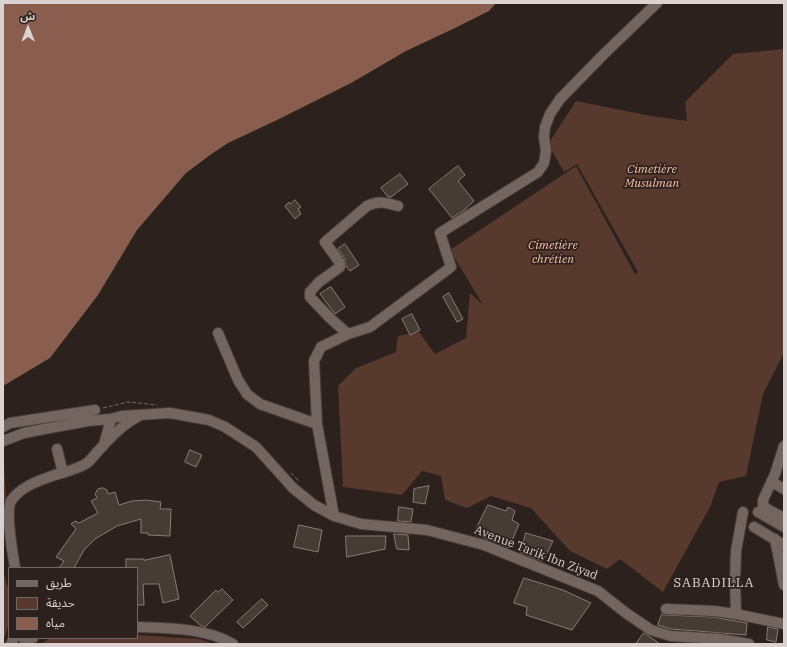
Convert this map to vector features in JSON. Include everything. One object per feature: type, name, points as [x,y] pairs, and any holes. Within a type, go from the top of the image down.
[{"type":"street","points":[[334,516],[317,424],[314,361],[321,347],[348,334],[370,327],[451,267],[440,233],[538,172],[544,163],[546,151],[544,137],[545,127],[550,114],[560,99],[657,3]]},
{"type":"street","points":[[348,334],[310,297],[310,292],[319,282],[340,267],[340,263],[325,242],[366,206],[374,202],[383,202],[398,206]]},
{"type":"street","points":[[218,333],[238,380],[247,394],[260,404],[317,424]]},
{"type":"street","points":[[3,427],[10,423],[95,410]]},
{"type":"street","name":"Avenue Tarik Ibn Ziyad","points":[[3,441],[24,433],[122,416],[170,413],[209,420],[225,427],[256,447],[293,488],[314,505],[334,516],[361,524],[427,530],[484,545],[598,591],[626,613],[669,640],[691,641],[720,639],[733,643],[749,644]]},
{"type":"street","points":[[15,567],[9,524],[10,503],[18,492],[33,484],[87,463],[120,429],[130,420],[140,415]]},
{"type":"street","points":[[120,429],[122,416]]},
{"type":"street","points":[[103,445],[110,419]]},
{"type":"street","points":[[88,421],[107,431]]},
{"type":"street","points":[[784,446],[777,477],[763,500],[763,505],[767,509],[784,518]]},
{"type":"street","points":[[57,449],[62,473]]},
{"type":"street","points":[[777,477],[784,489]]},
{"type":"street","points":[[736,614],[736,551],[743,512]]},
{"type":"street","points":[[758,512],[784,527]]},
{"type":"street","points":[[754,527],[784,545]]},
{"type":"street","points":[[775,540],[784,585]]},
{"type":"street","points":[[666,609],[714,611],[784,624]]},
{"type":"street","points":[[138,627],[167,628],[196,632],[216,636],[233,644]]},
{"type":"green space","points":[[784,49],[784,353],[763,394],[746,476],[719,482],[710,507],[663,592],[620,559],[607,569],[570,551],[531,508],[491,496],[467,508],[445,500],[441,476],[422,471],[402,495],[343,487],[338,386],[356,368],[396,352],[398,336],[419,332],[435,354],[466,338],[470,293],[483,305],[450,250],[576,166],[635,274],[638,272],[577,164],[564,172],[548,144],[576,101],[651,116],[687,121],[685,102],[733,54]]},
{"type":"green space","points":[[3,464],[6,498],[3,508]]},
{"type":"green space","points":[[3,571],[8,587],[8,624],[3,641]]},
{"type":"green space","points":[[138,635],[200,639],[213,644],[40,644],[49,639],[138,639]]},
{"type":"water","points":[[3,3],[496,3],[489,11],[406,51],[351,83],[228,143],[186,173],[137,230],[98,295],[50,358],[3,386]]},
{"type":"building","points":[[458,166],[465,175],[458,181],[474,201],[466,209],[452,218],[429,189]]},
{"type":"building","points":[[400,174],[408,184],[391,197],[388,197],[381,188]]},
{"type":"building","points":[[295,200],[301,207],[298,209],[301,214],[295,219],[285,206],[289,202],[290,204]]},
{"type":"building","points":[[345,244],[359,265],[350,271],[346,266],[345,259],[338,249]]},
{"type":"building","points":[[331,287],[345,307],[335,314],[320,294]]},
{"type":"building","points":[[449,293],[463,319],[457,322],[443,297]]},
{"type":"building","points":[[412,314],[420,330],[410,335],[402,319]]},
{"type":"building","points":[[190,450],[202,455],[196,467],[185,462]]},
{"type":"building","points":[[429,486],[425,504],[413,502],[414,489]]},
{"type":"building","points":[[103,488],[107,490],[108,494],[115,492],[119,505],[132,501],[146,500],[161,502],[160,509],[171,509],[170,536],[148,535],[148,533],[141,533],[141,519],[117,526],[95,539],[84,550],[75,567],[60,567],[64,561],[56,557],[76,529],[71,524],[75,521],[79,523],[98,513],[91,501],[97,498],[95,494],[98,489]]},
{"type":"building","points":[[488,505],[506,511],[508,507],[515,511],[512,520],[519,524],[509,548],[474,534]]},
{"type":"building","points":[[399,507],[413,509],[411,522],[398,521]]},
{"type":"building","points":[[299,525],[322,530],[318,552],[294,547]]},
{"type":"building","points":[[526,533],[553,541],[543,561],[521,553]]},
{"type":"building","points":[[394,534],[408,535],[409,550],[397,549]]},
{"type":"building","points":[[346,536],[386,536],[385,549],[347,557]]},
{"type":"building","points":[[170,555],[179,599],[163,603],[159,584],[143,584],[144,605],[138,605],[138,567],[126,567],[126,559],[144,560]]},
{"type":"building","points":[[524,578],[563,590],[591,603],[572,630],[526,615],[527,607],[514,603]]},
{"type":"building","points":[[222,589],[233,600],[205,627],[200,625],[190,616],[216,590],[218,592]]},
{"type":"building","points":[[262,599],[268,605],[243,628],[237,622]]},
{"type":"building","points":[[662,614],[713,617],[747,623],[746,635],[671,629],[658,625]]},
{"type":"building","points":[[768,627],[778,629],[776,642],[767,640]]},
{"type":"building","points":[[644,633],[660,644],[636,644]]},
{"type":"district","name":"SABADILLA","points":[[714,583]]},
{"type":"park label","name":"Cimetière Musulman","points":[[652,177]]},
{"type":"park label","name":"Cimetière chrétien","points":[[553,253]]}]
